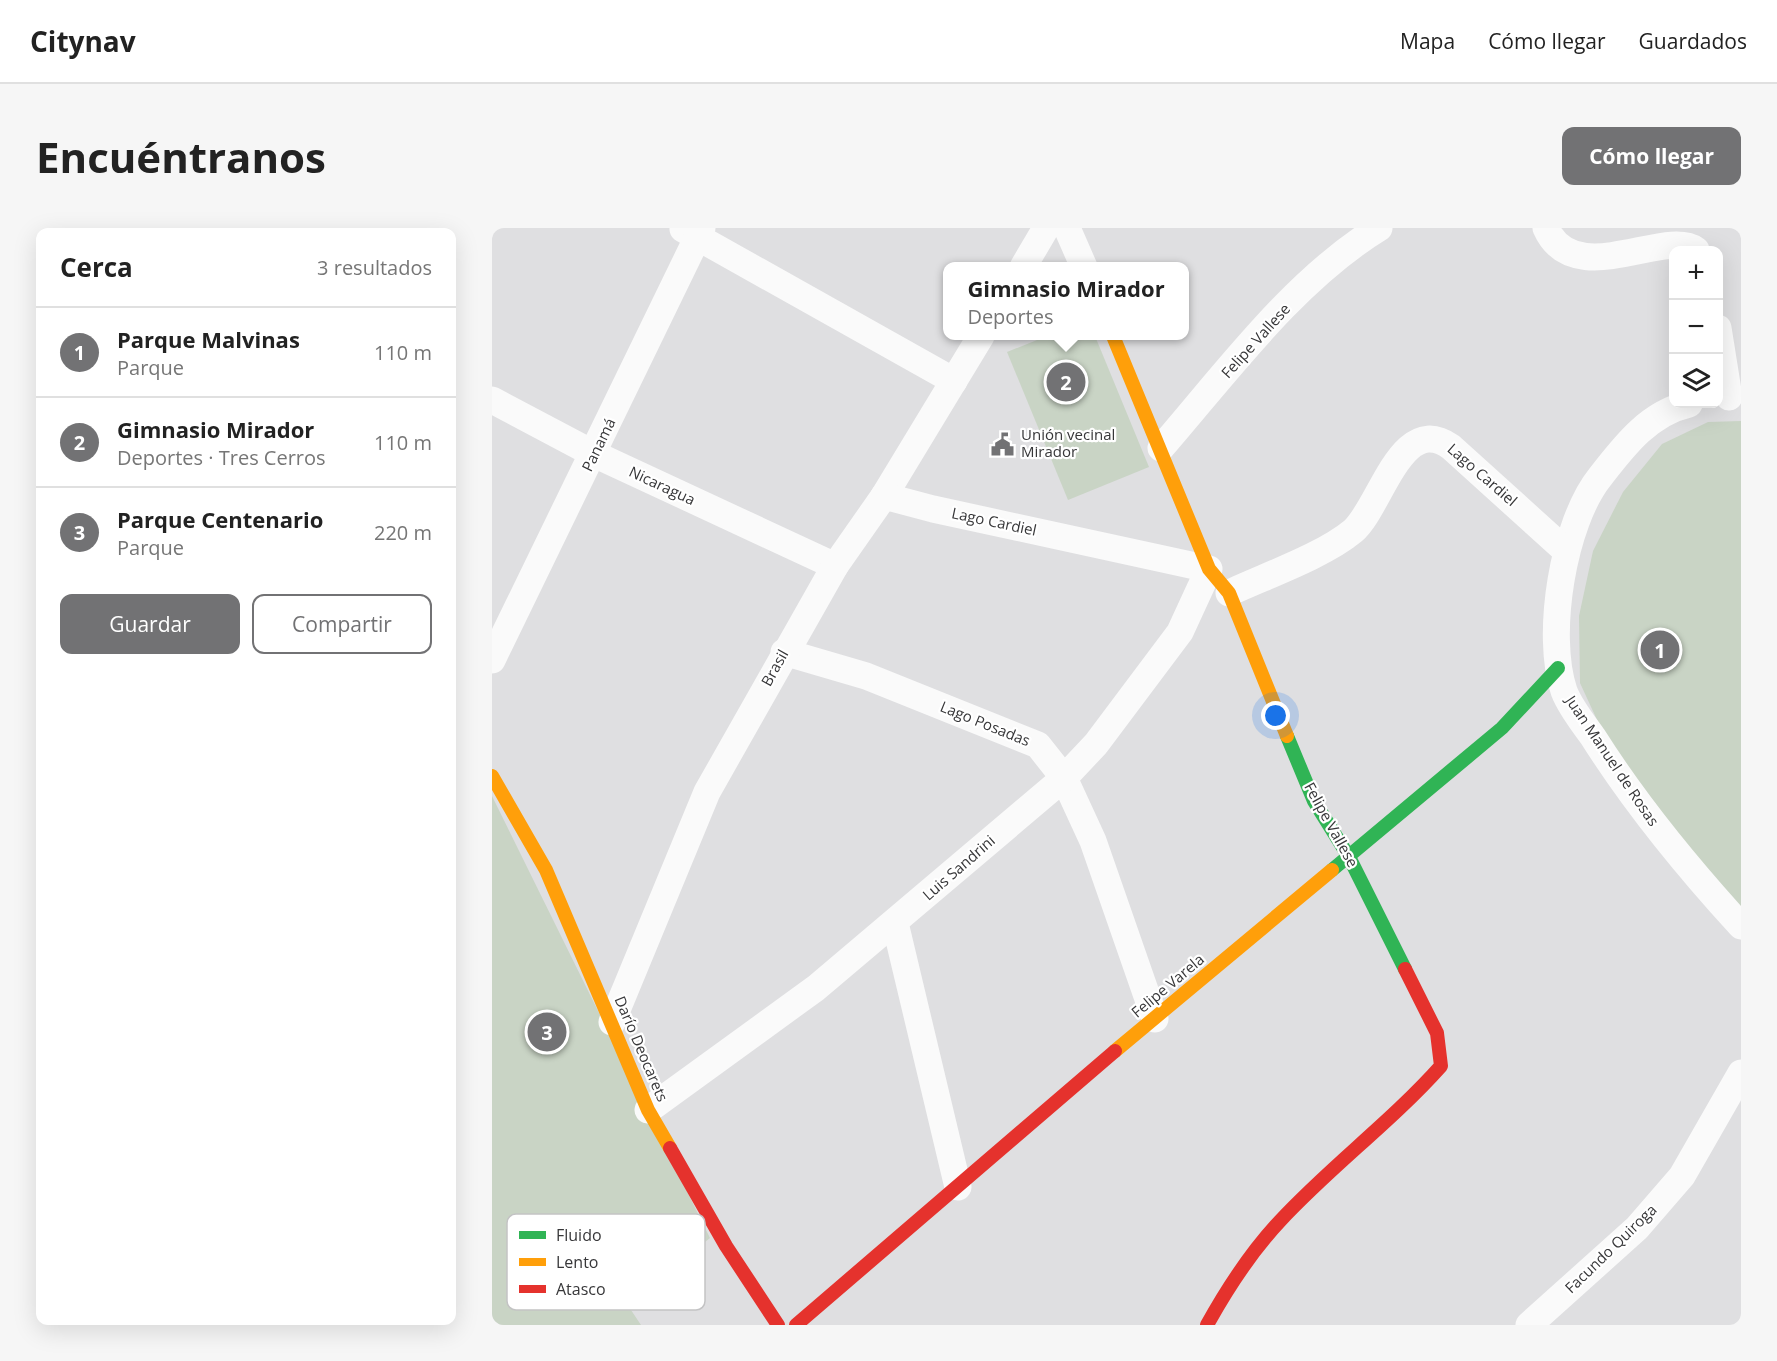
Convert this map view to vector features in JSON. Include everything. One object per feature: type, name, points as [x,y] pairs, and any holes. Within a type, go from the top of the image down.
[{"type":"street","points":[[1026,262],[1046,228]]},
{"type":"street","points":[[1067,228],[1082,262]]},
{"type":"street","name":"Felipe Vallese","points":[[1207,1325],[1222,1297],[1259,1244],[1307,1196],[1413,1100],[1441,1066],[1437,1033],[1349,858],[1314,801],[1229,593],[1209,569],[1161,448],[1278,314],[1345,249],[1379,228]]},
{"type":"street","points":[[1546,228],[1553,243],[1569,253],[1586,254],[1673,242],[1692,246]]},
{"type":"street","points":[[694,231],[954,381]]},
{"type":"street","name":"Panamá","points":[[492,660],[594,454],[694,231]]},
{"type":"street","name":"Brasil","points":[[612,1022],[707,792],[784,652],[835,566],[884,496],[979,340]]},
{"type":"street","points":[[1115,340],[1161,448]]},
{"type":"street","points":[[1723,354],[1730,399]]},
{"type":"street","name":"Nicaragua","points":[[492,400],[594,454],[835,566]]},
{"type":"street","name":"Juan Manuel de Rosas","points":[[1680,408],[1654,419],[1629,440],[1594,483],[1579,510],[1566,550],[1558,623],[1558,668],[1565,693],[1602,752],[1685,865],[1741,926]]},
{"type":"street","name":"Lago Cardiel","points":[[1229,593],[1336,543],[1354,530],[1368,513],[1406,449],[1429,438],[1440,439],[1451,447],[1566,550]]},
{"type":"street","name":"Lago Cardiel","points":[[884,496],[933,509],[1209,569]]},
{"type":"street","name":"Luis Sandrini","points":[[648,1110],[816,988],[1064,778],[1096,744],[1180,632],[1209,569]]},
{"type":"street","name":"Lago Posadas","points":[[784,652],[866,676],[1038,745],[1064,778],[1093,841],[1155,1019]]},
{"type":"street","name":"Felipe Varela","points":[[796,1325],[1155,1019],[1502,728],[1558,668]]},
{"type":"street","name":"Darío Deocarets","points":[[492,776],[546,870],[648,1110],[726,1246],[778,1325]]},
{"type":"street","points":[[895,923],[958,1187]]},
{"type":"street","name":"Facundo Quiroga","points":[[1529,1325],[1636,1228],[1682,1176],[1741,1073]]},
{"type":"green space","points":[[1037,340],[1097,340],[1149,467],[1068,500],[1007,352]]},
{"type":"green space","points":[[1741,421],[1741,909],[1700,863],[1604,735],[1580,683],[1579,616],[1593,551],[1623,492],[1662,444],[1708,422]]},
{"type":"green space","points":[[492,796],[698,1214],[507,1214],[507,1310],[631,1310],[641,1325],[492,1325]]},
{"type":"green space","points":[[705,1228],[710,1238],[705,1242]]},
{"type":"traffic: fast","points":[[1332,870],[1502,728],[1558,668]]},
{"type":"traffic: fast","points":[[1287,736],[1314,801],[1349,857],[1405,969]]},
{"type":"traffic: slow","points":[[1115,340],[1209,569],[1229,593],[1287,736]]},
{"type":"traffic: slow","points":[[492,776],[546,870],[648,1110],[670,1148]]},
{"type":"traffic: slow","points":[[1115,1051],[1332,870]]},
{"type":"traffic: jam","points":[[1207,1325],[1241,1270],[1280,1221],[1441,1066],[1437,1033],[1405,969]]},
{"type":"traffic: jam","points":[[796,1325],[1115,1051]]},
{"type":"traffic: jam","points":[[670,1148],[726,1246],[778,1325]]},
{"type":"place","name":"Gimnasio Mirador","points":[[1066,382]]},
{"type":"place","name":"Unión vecinal Mirador","points":[[1003,444]]},
{"type":"place","name":"Parque Malvinas","points":[[1660,650]]},
{"type":"place","name":"Parque Centenario","points":[[547,1032]]}]
